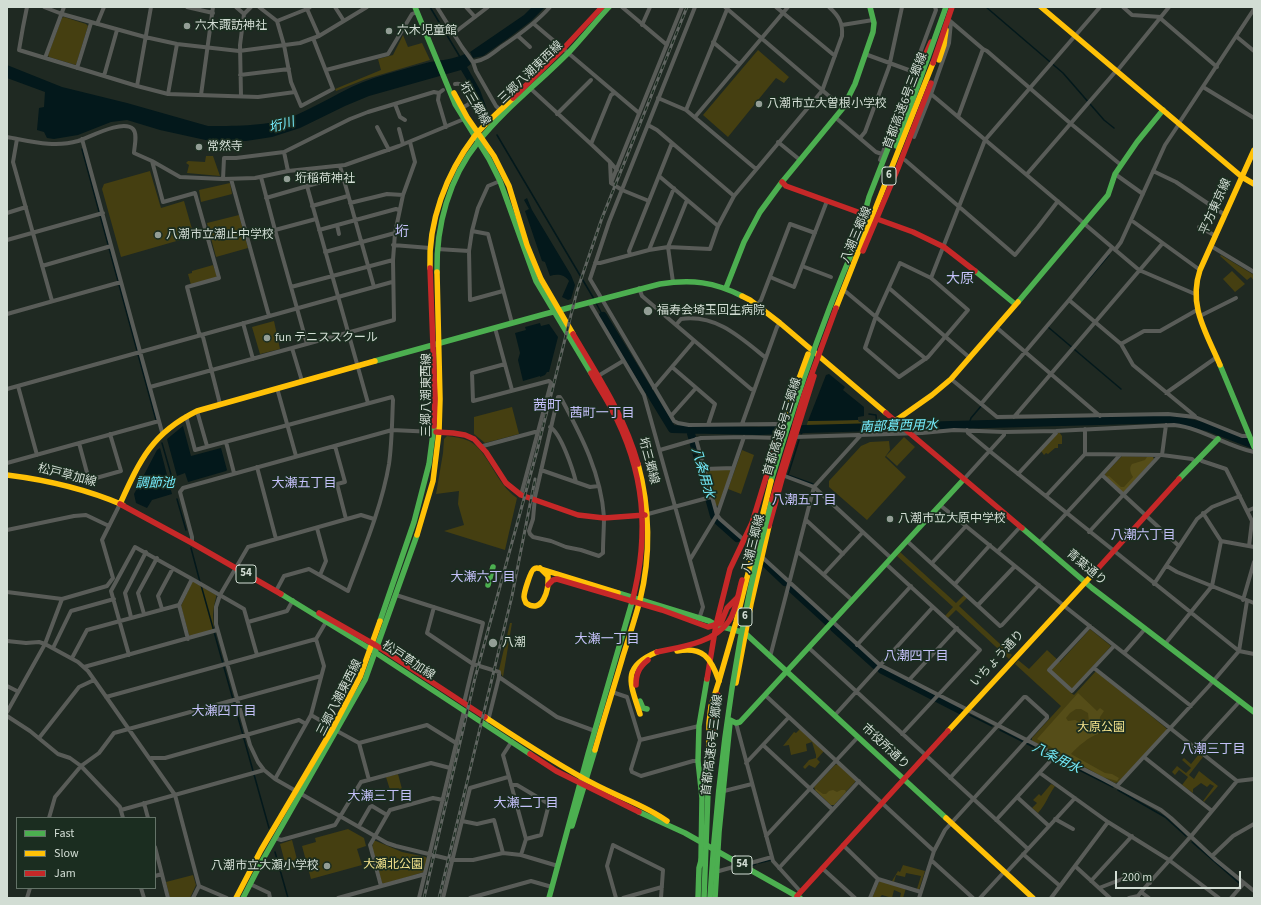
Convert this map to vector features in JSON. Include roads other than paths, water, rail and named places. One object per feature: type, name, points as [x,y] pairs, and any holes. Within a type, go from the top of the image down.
[{"type":"main road","name":"三郷八潮東西線","points":[[435,344],[430,274],[430,248],[436,213],[442,194],[462,156],[500,110],[565,51],[602,7]]},
{"type":"main road","name":"三郷八潮東西線","points":[[374,647],[396,595],[415,531],[437,432],[435,399],[436,290],[438,249],[443,212],[448,196],[478,137],[530,89],[609,7]]},
{"type":"main road","points":[[726,288],[744,242],[760,212],[782,182],[843,108],[855,84],[872,32],[873,20],[870,7]]},
{"type":"main road","name":"八潮三郷線","points":[[699,898],[703,844],[702,798],[698,761],[699,726],[716,625],[730,569],[752,523],[782,425],[810,349],[904,116],[942,7]]},
{"type":"main road","name":"首都高速6号三郷線","points":[[704,898],[703,844],[709,766],[719,681],[741,603],[757,534],[798,392],[855,244],[895,149],[946,7]]},
{"type":"main road","name":"八潮三郷線","points":[[714,898],[717,852],[724,791],[728,723],[756,582],[782,475],[820,357],[923,97],[950,21],[952,7]]},
{"type":"main road","name":"首都高速6号三郷線","points":[[710,898],[715,824],[738,651],[759,552],[788,442],[840,294],[912,119],[952,7]]},
{"type":"main road","name":"平方東京線","points":[[1041,7],[1242,176],[1200,270],[1195,294],[1200,316],[1254,447]]},
{"type":"main road","points":[[416,9],[445,78]]},
{"type":"main road","points":[[822,344],[877,220],[913,131],[944,45],[946,30]]},
{"type":"main road","points":[[855,244],[869,197],[916,70],[932,38]]},
{"type":"main road","name":"垳三郷線","points":[[445,78],[478,137],[500,181],[509,203],[528,264],[541,291],[557,311],[598,376],[626,426],[636,451],[643,478],[647,555],[612,692],[582,785],[549,898]]},
{"type":"main road","name":"垳三郷線","points":[[445,78],[455,104],[464,119],[494,156],[509,186],[541,278],[557,311],[621,428],[633,462],[645,515]]},
{"type":"main road","points":[[895,422],[951,379],[1041,276],[1108,195],[1115,174],[1137,142],[1163,110]]},
{"type":"main road","points":[[1254,150],[1242,176],[1254,184]]},
{"type":"main road","points":[[782,182],[786,186],[913,232],[944,247],[973,268],[1015,304]]},
{"type":"main road","name":"青葉通り","points":[[120,504],[149,448],[162,432],[186,416],[197,411],[639,288],[673,282],[712,284],[736,292],[757,305],[780,323],[1085,582],[1254,712]]},
{"type":"main road","points":[[437,432],[464,435],[476,440],[483,446],[506,483],[521,495],[536,501],[578,515],[604,518],[645,515]]},
{"type":"main road","name":"いちょう通り","points":[[798,897],[800,891],[842,845],[1197,460],[1218,440]]},
{"type":"main road","name":"松戸草加線","points":[[7,475],[52,482],[93,494],[161,522],[192,542],[374,647],[464,703],[512,741],[556,771],[635,811],[685,833]]},
{"type":"main road","points":[[714,898],[728,723],[736,724],[740,722],[964,479]]},
{"type":"main road","name":"三郷八潮東西線","points":[[236,898],[262,850],[365,680],[374,647],[415,531]]},
{"type":"main road","points":[[640,714],[632,688],[631,679],[637,662],[641,659],[706,638],[723,628],[729,621],[734,611],[744,572],[757,534]]},
{"type":"main road","points":[[488,585],[493,567]]},
{"type":"main road","points":[[540,568],[548,576],[547,587],[540,605],[532,607],[526,603],[524,596],[531,572],[535,568],[540,568],[636,600],[708,627],[721,623],[731,603],[756,582]]},
{"type":"main road","points":[[547,587],[551,581],[557,579],[699,618],[716,625]]},
{"type":"main road","name":"松戸草加線","points":[[293,600],[326,622],[374,647],[464,711],[488,722],[584,779],[657,814],[703,844],[798,897]]},
{"type":"main road","name":"垳三郷線","points":[[584,779],[595,731],[636,600]]},
{"type":"main road","name":"市役所通り","points":[[716,625],[745,633],[1033,898]]},
{"type":"main road","points":[[647,709],[643,708],[641,704],[636,686],[636,677],[641,665],[657,654],[681,650],[699,651],[709,659],[715,669],[719,681]]},
{"type":"main road","name":"三郷八潮東西線","points":[[243,898],[298,792]]},
{"type":"main road","points":[[699,898],[699,868],[703,844]]},
{"type":"main road","name":"八潮三郷線","points":[[695,898],[696,877],[700,874]]},
{"type":"street","points":[[27,7],[20,50],[45,58],[168,94],[258,97],[295,92]]},
{"type":"street","points":[[44,7],[91,23],[145,37],[177,44],[240,51],[300,43],[319,36],[367,7]]},
{"type":"street","points":[[45,58],[64,7]]},
{"type":"street","points":[[97,24],[104,7]]},
{"type":"street","points":[[137,86],[151,7]]},
{"type":"street","points":[[187,7],[212,13]]},
{"type":"street","points":[[202,95],[213,7]]},
{"type":"street","points":[[236,7],[244,14]]},
{"type":"street","points":[[241,96],[240,51],[244,14],[251,7]]},
{"type":"street","points":[[259,7],[277,21],[284,45],[288,69],[300,106],[333,88],[313,38]]},
{"type":"street","points":[[335,7],[344,21]]},
{"type":"street","points":[[437,7],[473,62],[476,71],[500,110]]},
{"type":"street","points":[[466,7],[475,17]]},
{"type":"street","points":[[454,33],[488,7]]},
{"type":"street","points":[[473,62],[484,60],[518,36],[534,24],[550,7]]},
{"type":"street","points":[[622,7],[666,46]]},
{"type":"street","points":[[642,25],[650,7]]},
{"type":"street","points":[[611,183],[682,7]]},
{"type":"street","points":[[695,7],[622,190],[590,279],[600,299],[671,416],[678,423],[708,425],[782,425]]},
{"type":"street","points":[[776,7],[835,56]]},
{"type":"street","points":[[695,117],[788,7]]},
{"type":"street","points":[[595,263],[600,263],[630,254],[668,247],[710,249],[718,226],[734,196],[822,91],[842,36],[842,25],[840,19],[829,7]]},
{"type":"street","points":[[860,138],[865,132],[890,63],[902,7]]},
{"type":"street","points":[[880,178],[878,168],[882,154],[916,70],[936,10],[935,7]]},
{"type":"street","points":[[931,278],[985,140],[1100,7]]},
{"type":"street","points":[[1123,7],[1132,15],[1160,17],[1217,67]]},
{"type":"street","points":[[1027,174],[1117,71],[1169,7]]},
{"type":"street","points":[[277,21],[308,8],[319,36]]},
{"type":"street","points":[[686,110],[726,8],[843,108]]},
{"type":"street","points":[[326,70],[388,54],[416,9]]},
{"type":"street","points":[[981,404],[1069,300],[1121,242],[1165,145],[1254,9]]},
{"type":"street","points":[[842,25],[873,20]]},
{"type":"street","points":[[950,21],[1121,165]]},
{"type":"street","points":[[894,172],[900,168],[905,160],[931,94],[949,43],[950,21]]},
{"type":"street","points":[[77,68],[91,23]]},
{"type":"street","points":[[534,24],[639,113]]},
{"type":"street","points":[[104,76],[117,30]]},
{"type":"street","points":[[518,36],[530,47]]},
{"type":"street","points":[[1236,36],[1254,51]]},
{"type":"street","points":[[713,42],[739,64]]},
{"type":"street","points":[[168,94],[177,44]]},
{"type":"street","points":[[958,117],[983,49]]},
{"type":"street","points":[[865,54],[916,70]]},
{"type":"street","points":[[240,75],[288,69]]},
{"type":"street","points":[[556,114],[591,80]]},
{"type":"street","points":[[455,84],[463,84],[468,90],[471,98],[469,104],[462,108]]},
{"type":"street","points":[[1203,87],[1254,118]]},
{"type":"street","points":[[530,89],[591,144],[610,162],[616,170]]},
{"type":"street","points":[[223,179],[224,158],[284,152],[350,119],[434,92],[439,93],[443,90]]},
{"type":"street","points":[[439,93],[438,100],[446,127]]},
{"type":"street","points":[[591,144],[611,95],[614,93]]},
{"type":"street","points":[[931,94],[1139,270],[1195,294]]},
{"type":"street","points":[[658,98],[686,110],[756,169]]},
{"type":"street","points":[[395,104],[400,117],[405,120]]},
{"type":"street","points":[[895,121],[904,116]]},
{"type":"street","points":[[836,118],[876,152],[882,154]]},
{"type":"street","points":[[7,137],[57,144],[82,139],[118,126],[129,127],[133,129],[135,133],[134,153],[152,161],[180,177],[231,179],[261,177],[288,171],[340,166],[389,150],[464,119]]},
{"type":"street","points":[[648,125],[657,130],[734,196]]},
{"type":"street","points":[[377,127],[389,150]]},
{"type":"street","points":[[399,129],[404,144]]},
{"type":"street","points":[[17,139],[13,162],[52,301]]},
{"type":"street","points":[[82,139],[112,246],[118,283],[138,353],[150,387],[162,432]]},
{"type":"street","points":[[150,387],[394,320],[392,282],[393,245],[399,210],[415,162],[410,142]]},
{"type":"street","points":[[778,142],[800,160]]},
{"type":"street","points":[[630,254],[629,252],[672,144]]},
{"type":"street","points":[[284,152],[288,171]]},
{"type":"street","points":[[905,160],[1015,255],[1058,201]]},
{"type":"street","points":[[152,161],[163,202],[195,193],[219,278],[187,287],[199,333],[203,337],[220,404]]},
{"type":"street","points":[[610,162],[611,183],[622,190],[649,201]]},
{"type":"street","points":[[340,166],[374,287]]},
{"type":"street","points":[[1153,171],[1176,182],[1225,215]]},
{"type":"street","points":[[1115,174],[1143,194]]},
{"type":"street","points":[[266,198],[342,176]]},
{"type":"street","points":[[659,176],[718,226]]},
{"type":"street","points":[[261,177],[307,344]]},
{"type":"street","points":[[231,179],[269,316]]},
{"type":"street","points":[[500,181],[488,186],[478,208],[472,231],[469,251],[470,300],[503,291]]},
{"type":"street","points":[[307,186],[347,333],[368,403]]},
{"type":"street","points":[[649,250],[674,188]]},
{"type":"street","points":[[350,204],[387,194],[403,195]]},
{"type":"street","points":[[312,206],[348,196]]},
{"type":"street","points":[[673,282],[668,247],[687,200]]},
{"type":"street","points":[[770,277],[794,287],[827,201]]},
{"type":"street","points":[[7,213],[26,207]]},
{"type":"street","points":[[319,230],[396,209],[399,210]]},
{"type":"street","points":[[7,240],[103,214]]},
{"type":"street","points":[[275,230],[316,219]]},
{"type":"street","points":[[1131,220],[1162,244],[1200,270]]},
{"type":"street","points":[[757,305],[761,300],[790,224],[815,233]]},
{"type":"street","points":[[337,226],[339,234]]},
{"type":"street","points":[[1199,227],[1216,236]]},
{"type":"street","points":[[472,231],[488,234],[512,323]]},
{"type":"street","points":[[325,252],[395,233]]},
{"type":"street","points":[[1014,417],[1162,244]]},
{"type":"street","points":[[393,245],[430,248]]},
{"type":"street","points":[[42,266],[112,246]]},
{"type":"street","points":[[1211,246],[1254,272]]},
{"type":"street","points":[[438,249],[469,251]]},
{"type":"street","points":[[291,287],[392,260]]},
{"type":"street","points":[[900,263],[931,278],[968,310],[926,359],[899,377],[865,348],[876,316],[900,263]]},
{"type":"street","points":[[802,266],[831,277]]},
{"type":"street","points":[[7,389],[392,282]]},
{"type":"street","points":[[7,314],[118,283]]},
{"type":"street","points":[[639,288],[642,296],[754,390]]},
{"type":"street","points":[[889,288],[970,358]]},
{"type":"street","points":[[845,291],[926,359]]},
{"type":"street","points":[[1200,316],[1236,298]]},
{"type":"street","points":[[1069,300],[1121,344],[1133,365],[1195,416],[1250,438]]},
{"type":"street","points":[[590,302],[644,395],[703,607],[699,618]]},
{"type":"street","points":[[1121,344],[1144,331],[1160,331],[1198,310]]},
{"type":"street","points":[[676,324],[681,319],[686,318],[712,321],[733,332],[766,358]]},
{"type":"street","points":[[243,323],[253,359]]},
{"type":"street","points":[[742,424],[777,327],[780,323]]},
{"type":"street","points":[[996,327],[1100,416]]},
{"type":"street","points":[[495,328],[512,390]]},
{"type":"street","points":[[654,388],[694,341]]},
{"type":"street","points":[[292,348],[302,381]]},
{"type":"street","points":[[1166,393],[1217,357]]},
{"type":"street","points":[[598,376],[623,361]]},
{"type":"street","points":[[505,364],[472,372],[473,401],[548,380],[551,383],[521,495]]},
{"type":"street","points":[[672,367],[715,404],[708,425]]},
{"type":"street","points":[[951,379],[997,417],[1168,414],[1195,416]]},
{"type":"street","points":[[18,386],[37,455]]},
{"type":"street","points":[[277,388],[296,456]]},
{"type":"street","points":[[671,416],[696,388]]},
{"type":"street","points":[[186,416],[195,450],[392,397],[392,430],[389,465],[374,519],[348,591],[310,569],[284,576],[276,590]]},
{"type":"street","points":[[558,397],[560,397],[584,442],[599,486],[604,518],[603,551],[601,555],[597,556],[531,536],[529,531],[533,519],[536,501],[535,497],[541,470],[550,427],[558,397]]},
{"type":"street","points":[[197,411],[207,446]]},
{"type":"street","points":[[7,463],[159,421]]},
{"type":"street","points":[[795,436],[910,434],[954,430],[1004,432],[1056,431],[1166,425],[1186,426],[1218,440],[1254,452]]},
{"type":"street","points":[[1089,532],[1161,455],[1166,425]]},
{"type":"street","points":[[550,427],[554,429],[563,446],[572,467],[576,482]]},
{"type":"street","points":[[1046,496],[1085,454],[1085,429]]},
{"type":"street","points":[[192,542],[180,492],[183,488],[392,430],[437,432]]},
{"type":"street","points":[[967,430],[968,433],[1113,552],[1190,613],[1239,651],[1254,654]]},
{"type":"street","points":[[1018,474],[1056,433],[1056,431]]},
{"type":"street","points":[[483,446],[538,432]]},
{"type":"street","points":[[964,479],[1004,436],[1004,432]]},
{"type":"street","points":[[79,443],[89,480],[121,471],[110,434]]},
{"type":"street","points":[[770,656],[814,487],[861,435]]},
{"type":"street","points":[[660,450],[694,440],[744,437],[778,438]]},
{"type":"street","points":[[690,559],[717,515],[744,437]]},
{"type":"street","points":[[694,440],[704,468],[717,515],[744,540]]},
{"type":"street","points":[[226,442],[234,473]]},
{"type":"street","points":[[335,446],[345,482],[337,484],[346,519]]},
{"type":"street","points":[[1085,454],[1161,455],[1202,461],[1226,469],[1252,521],[1249,546]]},
{"type":"street","points":[[1039,544],[1120,455]]},
{"type":"street","points":[[257,467],[276,539]]},
{"type":"street","points":[[704,468],[733,468]]},
{"type":"street","points":[[541,470],[590,487],[599,486]]},
{"type":"street","points":[[782,475],[814,487],[891,558]]},
{"type":"street","points":[[1102,475],[1179,546]]},
{"type":"street","points":[[1154,584],[1167,566],[1192,523],[1212,507],[1240,496]]},
{"type":"street","points":[[645,515],[711,497]]},
{"type":"street","points":[[7,592],[62,599],[107,586],[113,578],[102,540],[120,504]]},
{"type":"street","points":[[940,505],[1114,646],[1191,706]]},
{"type":"street","points":[[1247,511],[1254,508]]},
{"type":"street","points":[[1165,644],[1212,586],[1221,541],[1203,513]]},
{"type":"street","points":[[7,530],[84,515],[109,526]]},
{"type":"street","points":[[374,519],[361,515],[248,547],[220,595],[216,607],[215,631],[244,736],[254,755],[264,770],[275,778],[375,836],[403,848],[453,860],[473,860],[503,853],[521,855],[558,866]]},
{"type":"street","points":[[806,520],[843,554]]},
{"type":"street","points":[[932,563],[966,526]]},
{"type":"street","points":[[998,552],[1020,527]]},
{"type":"street","points":[[317,528],[326,561],[320,575]]},
{"type":"street","points":[[824,574],[863,532]]},
{"type":"street","points":[[907,541],[1000,626],[1002,626],[1039,585]]},
{"type":"street","points":[[1221,541],[1254,547]]},
{"type":"street","points":[[955,584],[990,545]]},
{"type":"street","points":[[129,655],[111,591],[134,548],[137,547],[244,609],[257,655]]},
{"type":"street","points":[[131,617],[125,593],[146,552]]},
{"type":"street","points":[[798,552],[852,600]]},
{"type":"street","points":[[762,557],[880,665],[936,696],[967,710],[1026,742],[1117,786],[1161,810],[1254,891]]},
{"type":"street","points":[[144,614],[138,593],[157,558]]},
{"type":"street","points":[[1117,786],[1214,681],[1239,651],[1245,600],[1254,562]]},
{"type":"street","points":[[886,564],[980,650],[902,734]]},
{"type":"street","points":[[978,605],[1015,566]]},
{"type":"street","points":[[1167,566],[1254,603]]},
{"type":"street","points":[[162,609],[158,596],[173,568]]},
{"type":"street","points":[[188,639],[178,605],[192,579]]},
{"type":"street","points":[[857,645],[911,586]]},
{"type":"street","points":[[396,595],[483,623],[464,703]]},
{"type":"street","points":[[7,712],[17,691],[45,644],[62,599]]},
{"type":"street","points":[[53,648],[71,611],[114,599]]},
{"type":"street","points":[[248,622],[287,611],[293,600]]},
{"type":"street","points":[[72,658],[86,630],[178,605]]},
{"type":"street","points":[[434,607],[427,633],[473,664],[499,672],[499,678],[488,722]]},
{"type":"street","points":[[835,715],[933,607]]},
{"type":"street","points":[[106,697],[316,639],[326,622]]},
{"type":"street","points":[[1090,626],[1049,670],[1072,691],[1114,646]]},
{"type":"street","points":[[909,680],[957,628]]},
{"type":"street","points":[[1124,653],[1145,629]]},
{"type":"street","points":[[84,667],[215,631]]},
{"type":"street","points":[[275,778],[311,715],[324,666],[316,639]]},
{"type":"street","points":[[7,641],[26,643],[39,642],[45,644],[72,658],[88,671],[175,795],[199,886],[193,898]]},
{"type":"street","points":[[808,648],[1028,849]]},
{"type":"street","points":[[1094,668],[1237,781]]},
{"type":"street","points":[[49,817],[55,797],[81,766],[99,753],[114,733],[321,676]]},
{"type":"street","points":[[499,678],[557,717],[595,731]]},
{"type":"street","points":[[39,738],[79,687],[94,680]]},
{"type":"street","points":[[7,686],[17,691]]},
{"type":"street","points":[[612,692],[627,697],[640,740],[631,769],[632,772],[638,775],[698,761]]},
{"type":"street","points":[[765,695],[934,851]]},
{"type":"street","points":[[919,898],[939,838],[1026,742],[1047,718],[1047,716],[1026,697],[1024,697],[950,778]]},
{"type":"street","points":[[1196,749],[1240,701]]},
{"type":"street","points":[[419,898],[464,711]]},
{"type":"street","points":[[311,715],[359,743],[427,725],[456,743]]},
{"type":"street","points":[[7,716],[30,731],[58,754],[70,758],[81,766],[120,807],[123,817]]},
{"type":"street","points":[[746,763],[789,717]]},
{"type":"street","points":[[150,759],[165,758],[299,720],[306,724]]},
{"type":"street","points":[[736,724],[772,857],[774,862],[800,891]]},
{"type":"street","points":[[640,740],[699,726]]},
{"type":"street","points":[[766,836],[858,737]]},
{"type":"street","points":[[512,741],[503,755],[526,839],[521,855]]},
{"type":"street","points":[[359,743],[369,780]]},
{"type":"street","points":[[763,745],[832,809]]},
{"type":"street","points":[[1144,757],[1212,811]]},
{"type":"street","points":[[996,820],[1040,774],[1053,758]]},
{"type":"street","points":[[275,838],[281,840],[335,825],[361,782],[430,763],[450,768]]},
{"type":"street","points":[[120,810],[264,770]]},
{"type":"street","points":[[1040,774],[1108,822],[1169,860],[1219,898]]},
{"type":"street","points":[[443,898],[470,788],[508,777]]},
{"type":"street","points":[[1129,898],[1138,896],[1150,883],[1237,781],[1254,779]]},
{"type":"street","points":[[779,868],[859,781]]},
{"type":"street","points":[[724,791],[752,784]]},
{"type":"street","points":[[510,785],[517,785],[549,804],[541,834],[526,839]]},
{"type":"street","points":[[1017,797],[1049,826]]},
{"type":"street","points":[[381,886],[370,845],[390,810],[433,798],[443,800]]},
{"type":"street","points":[[983,897],[1075,798]]},
{"type":"street","points":[[144,803],[148,817]]},
{"type":"street","points":[[359,826],[372,806],[387,815]]},
{"type":"street","points":[[1055,819],[1073,829]]},
{"type":"street","points":[[462,821],[477,824],[494,820],[503,853]]},
{"type":"street","points":[[1051,898],[1108,822]]},
{"type":"street","points":[[1212,856],[1233,836],[1254,824]]},
{"type":"street","points":[[1091,881],[1132,836]]},
{"type":"street","points":[[616,898],[607,866],[612,844],[663,870],[661,898]]},
{"type":"street","points":[[842,845],[878,879],[921,892]]},
{"type":"street","points":[[156,850],[168,898]]},
{"type":"street","points":[[1023,854],[1060,886]]},
{"type":"street","points":[[745,867],[747,864],[772,857]]},
{"type":"street","points":[[932,860],[973,898]]},
{"type":"street","points":[[719,871],[737,866],[739,864]]},
{"type":"street","points":[[1075,866],[1110,898]]},
{"type":"street","points":[[822,868],[855,898]]},
{"type":"street","points":[[1100,888],[1138,873],[1150,883]]},
{"type":"street","points":[[156,876],[162,874]]},
{"type":"street","points":[[338,898],[425,874]]},
{"type":"street","points":[[870,898],[878,879]]},
{"type":"street","points":[[470,898],[531,881],[552,887]]},
{"type":"street","points":[[1231,898],[1244,883]]},
{"type":"street","points":[[250,884],[269,893],[270,898]]},
{"type":"street","points":[[199,886],[227,898]]},
{"type":"street","points":[[623,898],[662,887]]},
{"type":"street","points":[[1141,892],[1149,898]]},
{"type":"water","points":[[532,7],[545,7],[531,21],[510,37],[483,56],[473,58],[470,52],[524,15]]},
{"type":"water","name":"垳川","points":[[465,54],[471,64],[467,67],[480,90],[488,112],[483,116],[479,110],[474,92],[461,70],[369,96],[300,128],[272,137],[246,141],[210,141],[160,130],[127,120],[111,122],[78,135],[54,139],[47,138],[44,132],[37,130],[39,108],[44,107],[45,92],[7,78],[7,65],[62,87],[127,103],[208,126],[248,125],[286,119],[374,78]]},
{"type":"water","points":[[527,198],[532,210],[571,275],[575,285],[571,299],[568,300],[562,297],[569,281],[560,275],[550,276],[545,262],[542,261],[525,211],[529,209],[524,200]]},
{"type":"water","points":[[540,323],[541,326],[549,324],[558,337],[549,372],[540,377],[523,381],[518,360],[520,353],[515,333],[526,330],[525,327]]},
{"type":"water","points":[[829,374],[845,387],[843,390],[864,407],[864,416],[858,417],[858,420],[808,421],[826,375]]},
{"type":"water","name":"調節池","points":[[183,426],[191,456],[221,448],[226,471],[188,482],[185,473],[177,476],[167,439]]},
{"type":"water","name":"調節池","points":[[160,448],[172,494],[152,500],[147,508],[136,503],[134,494],[157,450]]},
{"type":"waterway","points":[[430,7],[460,57]]},
{"type":"waterway","points":[[986,7],[1063,73],[1104,120],[1114,128]]},
{"type":"waterway","points":[[497,135],[594,299]]},
{"type":"waterway","points":[[82,149],[156,420]]},
{"type":"waterway","points":[[1087,281],[1109,255]]},
{"type":"waterway","points":[[596,303],[603,316]]},
{"type":"waterway","name":"南部葛西用水","points":[[603,316],[672,429],[759,431],[1172,419],[1207,427],[1254,445]]},
{"type":"waterway","points":[[1048,327],[1121,389]]},
{"type":"waterway","points":[[969,424],[971,418],[982,405]]},
{"type":"waterway","points":[[869,414],[876,415],[877,427]]},
{"type":"waterway","name":"南部葛西用水","points":[[801,434],[805,429]]},
{"type":"waterway","name":"八条用水","points":[[690,430],[714,516]]},
{"type":"waterway","points":[[799,440],[788,475],[813,484]]},
{"type":"waterway","points":[[162,443],[174,485]]},
{"type":"waterway","points":[[177,499],[186,530]]},
{"type":"waterway","name":"八条用水","points":[[718,521],[737,538]]},
{"type":"waterway","points":[[191,548],[200,582]]},
{"type":"waterway","name":"八条用水","points":[[765,563],[785,582]]},
{"type":"waterway","points":[[201,585],[269,828]]},
{"type":"waterway","name":"八条用水","points":[[792,589],[828,622]]},
{"type":"waterway","name":"八条用水","points":[[834,628],[875,665]]},
{"type":"waterway","name":"八条用水","points":[[882,670],[960,710]]},
{"type":"waterway","name":"八条用水","points":[[970,715],[992,726]]},
{"type":"waterway","name":"八条用水","points":[[1000,730],[1113,787]]},
{"type":"waterway","name":"八条用水","points":[[1118,790],[1165,817],[1186,836]]},
{"type":"waterway","name":"八条用水","points":[[1192,842],[1239,883]]},
{"type":"waterway","points":[[275,852],[288,898]]},
{"type":"waterway","points":[[759,863],[771,860]]},
{"type":"waterway","points":[[750,866],[756,864]]},
{"type":"railway","points":[[424,898],[475,678],[537,451],[577,291],[602,218],[687,7]]},
{"type":"railway","points":[[439,898],[512,596],[535,479]]},
{"type":"place","name":"六木諏訪神社","points":[[187,26]]},
{"type":"place","name":"六木児童館","points":[[389,31]]},
{"type":"place","name":"八潮市立大曽根小学校","points":[[759,104]]},
{"type":"place","name":"常然寺","points":[[199,147]]},
{"type":"place","name":"垳稲荷神社","points":[[287,179]]},
{"type":"place","name":"八潮市立潮止中学校","points":[[158,235]]},
{"type":"place","name":"福寿会埼玉回生病院","points":[[648,311]]},
{"type":"place","name":"fun テニススクール","points":[[267,338]]},
{"type":"place","name":"八潮市立大原中学校","points":[[890,519]]},
{"type":"place","name":"八潮","points":[[493,643]]},
{"type":"place","name":"八潮市立大瀬小学校","points":[[327,866]]},
{"type":"district","name":"垳","points":[[402,233]]},
{"type":"district","name":"大原","points":[[960,280]]},
{"type":"district","name":"茜町","points":[[547,407]]},
{"type":"district","name":"茜町一丁目","points":[[602,414]]},
{"type":"district","name":"大瀬五丁目","points":[[304,484]]},
{"type":"district","name":"八潮五丁目","points":[[804,501]]},
{"type":"district","name":"八潮六丁目","points":[[1143,536]]},
{"type":"district","name":"大瀬六丁目","points":[[483,578]]},
{"type":"district","name":"大瀬一丁目","points":[[607,640]]},
{"type":"district","name":"八潮四丁目","points":[[916,657]]},
{"type":"district","name":"大瀬四丁目","points":[[224,712]]},
{"type":"district","name":"八潮三丁目","points":[[1213,750]]},
{"type":"district","name":"大瀬三丁目","points":[[380,797]]},
{"type":"district","name":"大瀬二丁目","points":[[526,804]]},
{"type":"park label","name":"大原公園","points":[[1101,728]]},
{"type":"park label","name":"大瀬北公園","points":[[393,865]]}]
